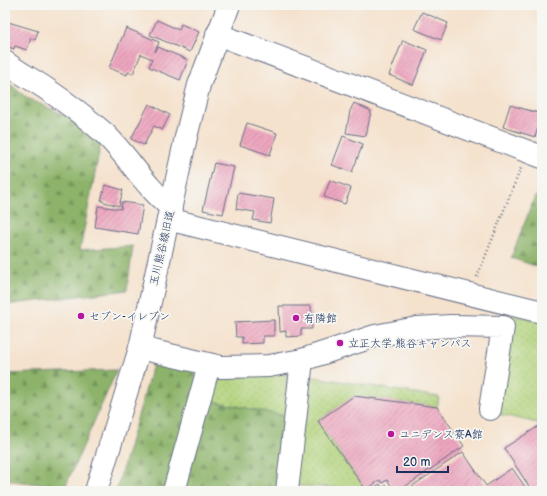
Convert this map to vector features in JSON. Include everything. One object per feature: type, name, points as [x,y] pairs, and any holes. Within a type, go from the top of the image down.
[{"type":"street","name":"玉川熊谷線旧道","points":[[96,491],[140,348],[197,92],[229,5]]},
{"type":"street","points":[[218,34],[535,154]]},
{"type":"street","points":[[5,62],[16,71],[48,90],[103,132],[127,158],[170,213],[542,312]]},
{"type":"street","points":[[140,348],[221,367],[269,366],[302,360],[375,336],[417,328],[451,326],[503,327],[490,409]]},
{"type":"street","points":[[287,491],[302,360]]},
{"type":"street","points":[[174,491],[209,365]]},
{"type":"path","points":[[470,294],[535,154]]},
{"type":"green space","points":[[5,80],[27,98],[103,132],[80,250],[133,246],[127,290],[5,305]]},
{"type":"green space","points":[[542,194],[542,268],[511,258],[535,196]]},
{"type":"green space","points":[[512,315],[542,321],[542,424],[498,414]]},
{"type":"green space","points":[[154,361],[193,367],[206,400],[286,416],[277,491],[116,491]]},
{"type":"green space","points":[[117,370],[65,487],[5,480],[5,374]]},
{"type":"green space","points":[[274,372],[287,375],[286,416],[206,400],[210,381]]},
{"type":"green space","points":[[302,375],[439,397],[437,407],[354,396],[318,421],[366,490],[290,485]]},
{"type":"building","points":[[422,12],[448,23],[441,40],[414,29]]},
{"type":"building","points":[[157,20],[179,30],[181,24],[199,32],[190,52],[150,35]]},
{"type":"building","points":[[5,21],[38,31],[35,40],[31,38],[27,50],[15,46],[14,49],[6,46]]},
{"type":"building","points":[[126,28],[159,42],[155,52],[158,47],[188,60],[180,80],[149,67],[152,59],[141,54],[133,74],[128,72],[127,75],[109,68]]},
{"type":"building","points":[[403,40],[427,50],[413,85],[389,75]]},
{"type":"building","points":[[354,103],[371,111],[366,136],[346,133],[350,111]]},
{"type":"building","points":[[149,104],[170,115],[162,130],[154,126],[144,145],[131,139]]},
{"type":"building","points":[[510,105],[542,114],[535,137],[503,127]]},
{"type":"building","points":[[247,123],[277,133],[270,155],[240,145]]},
{"type":"building","points":[[343,136],[363,144],[352,172],[332,165]]},
{"type":"building","points":[[214,163],[234,167],[223,214],[203,210]]},
{"type":"building","points":[[330,180],[351,188],[345,204],[324,197]]},
{"type":"building","points":[[105,185],[123,190],[119,206],[101,201]]},
{"type":"building","points":[[238,193],[274,199],[270,223],[253,220],[255,212],[236,209]]},
{"type":"building","points":[[122,202],[143,205],[138,234],[95,227],[98,206],[121,209]]},
{"type":"building","name":"有隣館","points":[[279,306],[311,306],[312,329],[301,329],[301,336],[286,337],[286,331],[280,332]]},
{"type":"building","points":[[274,320],[274,336],[263,336],[263,343],[242,344],[242,337],[236,337],[235,322]]},
{"type":"building","name":"ユニデンス寮A館","points":[[354,396],[437,407],[464,446],[399,491],[395,491],[387,480],[382,483],[380,480],[366,490],[318,421]]},
{"type":"building","points":[[542,424],[542,491],[532,491],[504,448]]},
{"type":"building","points":[[463,452],[486,486],[512,468],[528,491],[405,491]]},
{"type":"building","points":[[380,484],[382,488],[387,485],[392,491],[369,491]]},
{"type":"place","name":"セブン-イレブン","points":[[81,316]]},
{"type":"place","name":"有隣館","points":[[296,318]]},
{"type":"place","name":"立正大学 熊谷キャンパス","points":[[340,343]]},
{"type":"place","name":"ユニデンス寮A館","points":[[391,434]]}]
